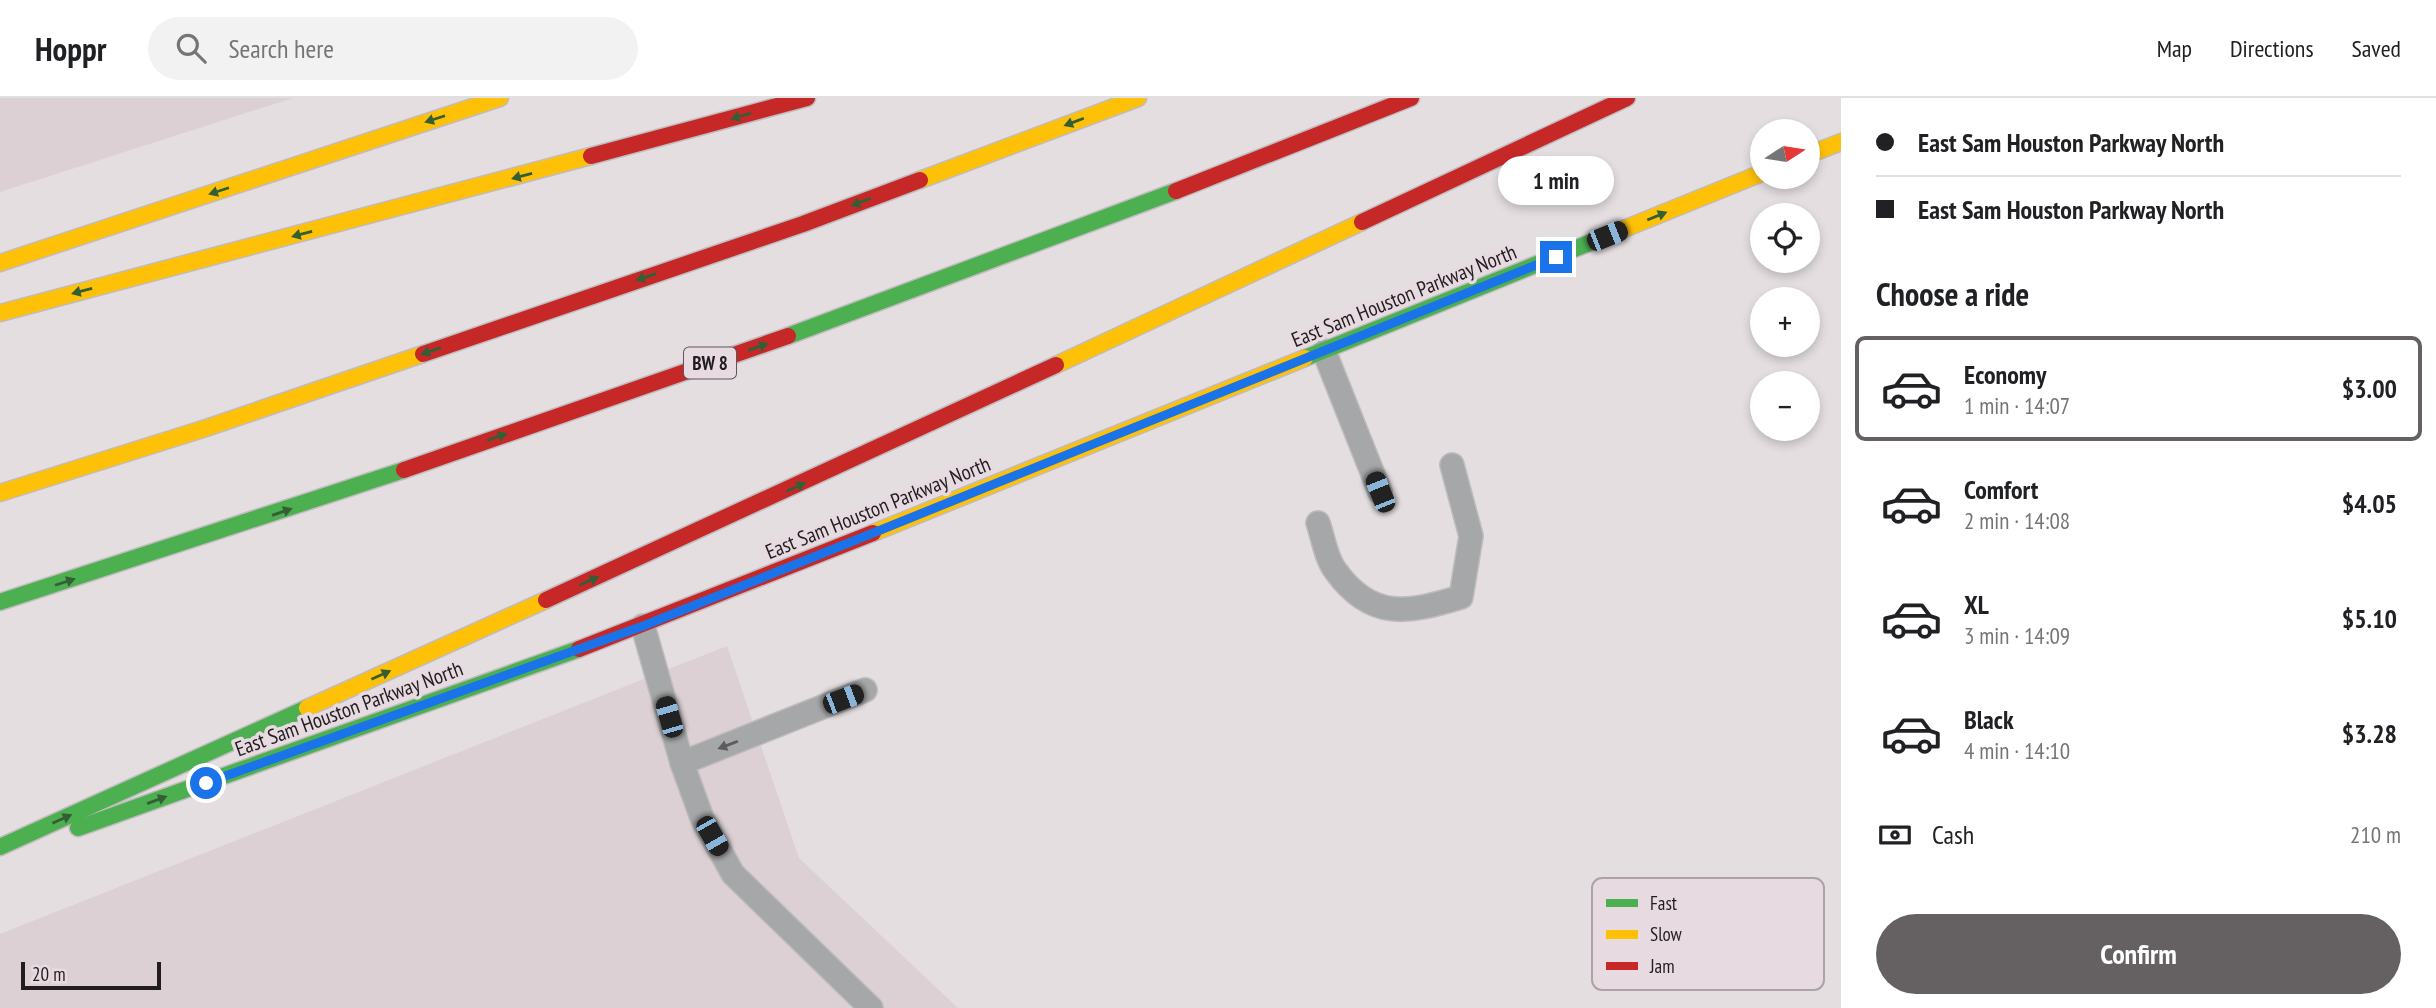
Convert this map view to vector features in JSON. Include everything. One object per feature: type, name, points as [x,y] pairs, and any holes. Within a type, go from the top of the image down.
[{"type":"main road","points":[[0,263],[500,98]]},
{"type":"main road","points":[[0,313],[807,98]]},
{"type":"main road","points":[[0,493],[203,429],[790,229],[1138,98]]},
{"type":"main road","name":"BW 8","points":[[0,602],[236,527],[837,320],[1197,185],[1411,98]]},
{"type":"main road","points":[[0,847],[763,503],[1627,98]]},
{"type":"main road","points":[[1820,150],[1841,142]]},
{"type":"main road","name":"East Sam Houston Parkway North","points":[[0,856],[643,626],[1750,178]]},
{"type":"lane","points":[[1324,351],[1380,492]]},
{"type":"lane","points":[[1318,523],[1334,569],[1371,605],[1416,611],[1461,597],[1471,536],[1452,465]]},
{"type":"lane","points":[[643,626],[682,763],[702,818],[733,874],[872,1008]]},
{"type":"lane","points":[[682,763],[866,691]]},
{"type":"shaded area","points":[[0,98],[293,98],[0,192]]},
{"type":"shaded area","points":[[727,646],[799,858],[958,1008],[0,1008],[0,934]]},
{"type":"traffic: fast","points":[[788,336],[1176,191]]},
{"type":"traffic: fast","points":[[1305,358],[1599,239]]},
{"type":"traffic: fast","points":[[0,602],[404,470]]},
{"type":"traffic: fast","points":[[78,828],[579,649]]},
{"type":"traffic: fast","points":[[0,847],[307,708]]},
{"type":"traffic: slow","points":[[0,263],[500,98]]},
{"type":"traffic: slow","points":[[920,180],[1138,98]]},
{"type":"traffic: slow","points":[[1820,150],[1841,142]]},
{"type":"traffic: slow","points":[[0,313],[591,156]]},
{"type":"traffic: slow","points":[[1599,239],[1750,178]]},
{"type":"traffic: slow","points":[[1056,365],[1362,222]]},
{"type":"traffic: slow","points":[[0,493],[203,429],[423,354]]},
{"type":"traffic: slow","points":[[873,533],[1305,358]]},
{"type":"traffic: slow","points":[[307,708],[546,600]]},
{"type":"traffic: jam","points":[[591,156],[807,98]]},
{"type":"traffic: jam","points":[[1176,191],[1411,98]]},
{"type":"traffic: jam","points":[[1362,222],[1627,98]]},
{"type":"traffic: jam","points":[[423,354],[803,224],[920,180]]},
{"type":"traffic: jam","points":[[404,470],[788,336]]},
{"type":"traffic: jam","points":[[546,600],[1056,365]]},
{"type":"traffic: jam","points":[[579,649],[873,533]]},
{"type":"route","points":[[206,783],[643,626],[1556,257]]}]
